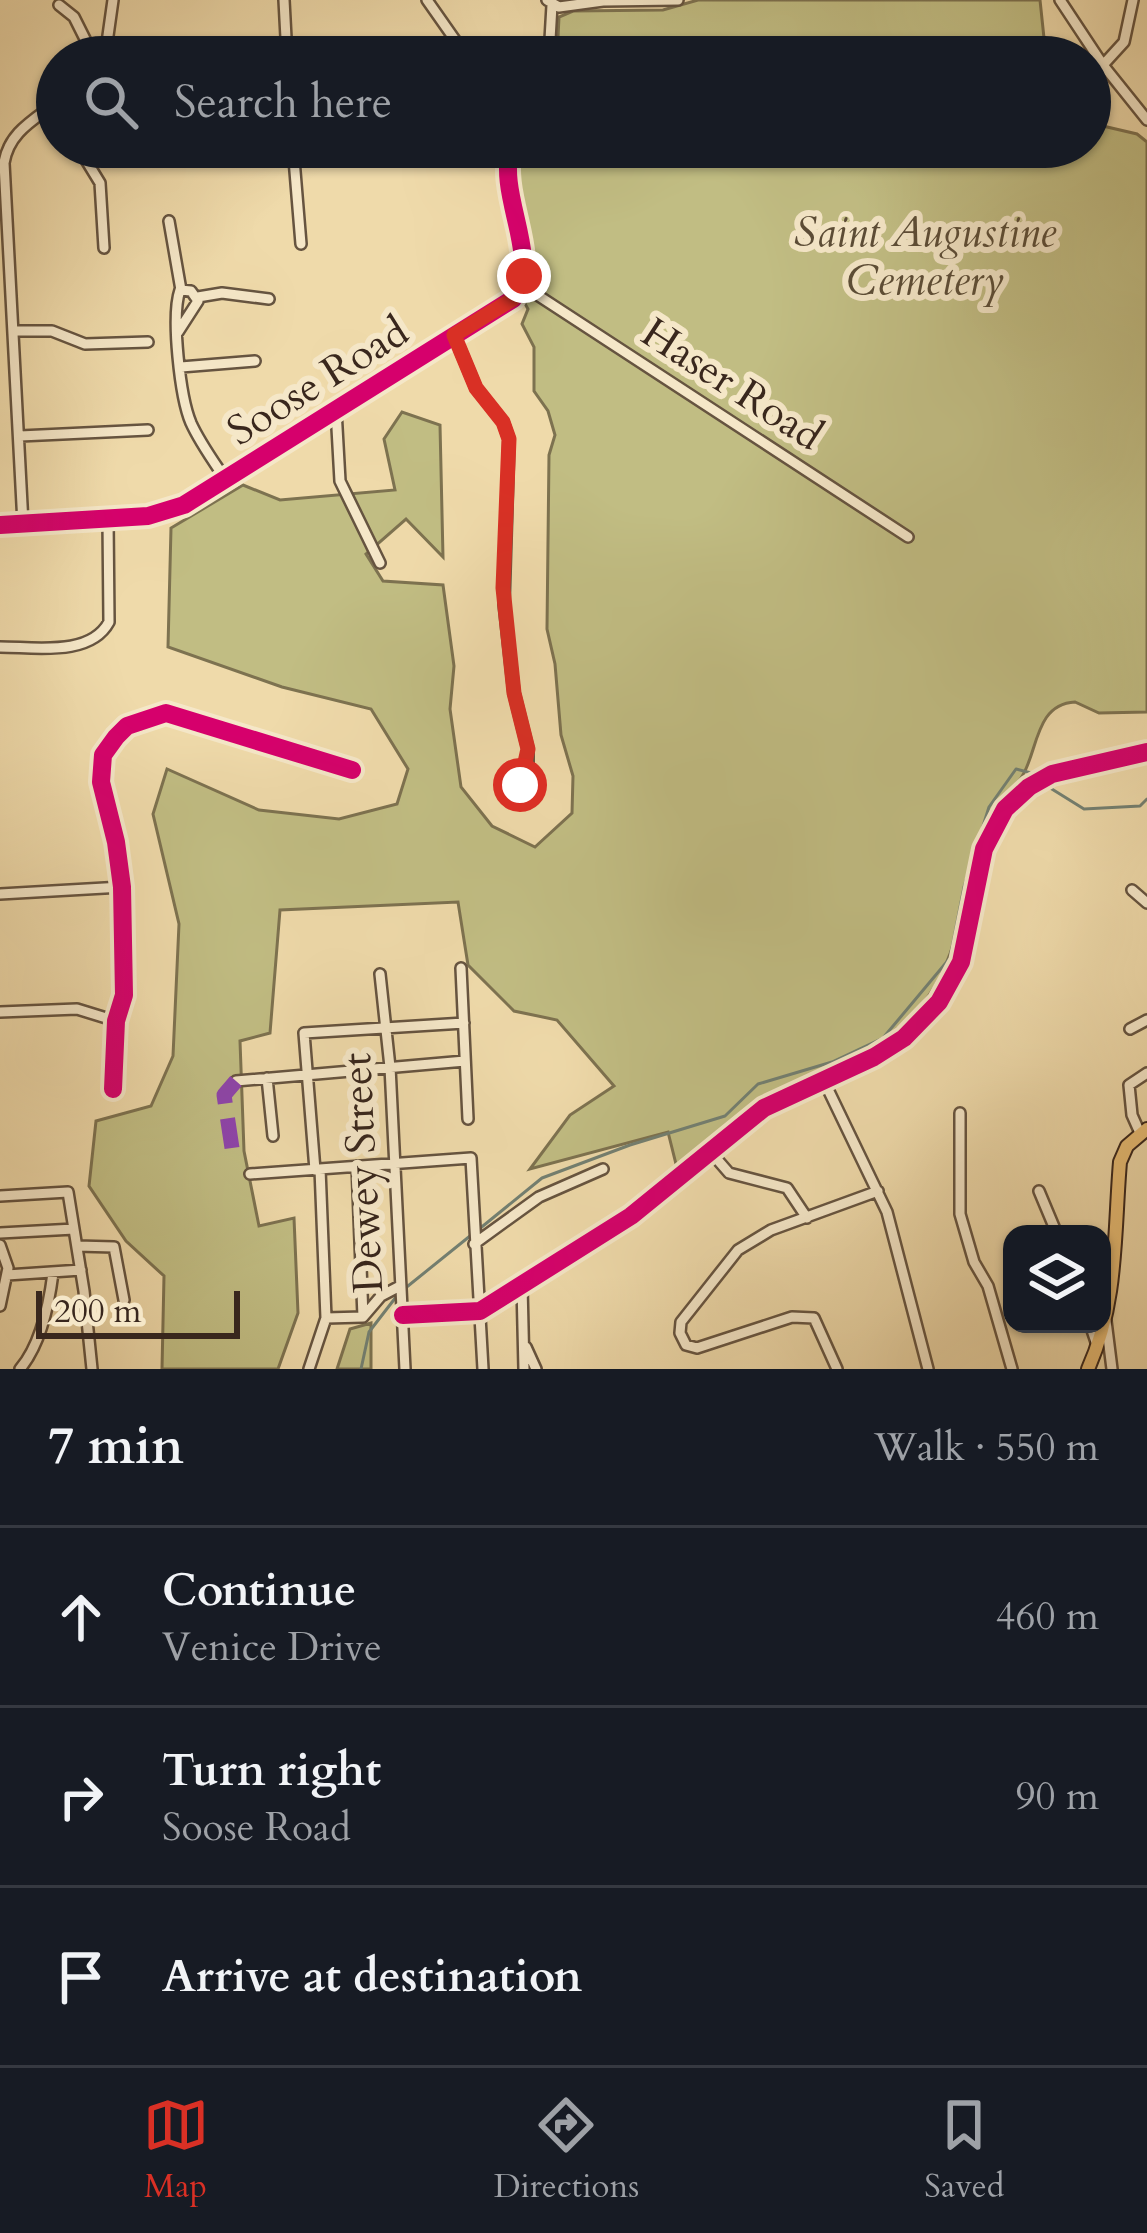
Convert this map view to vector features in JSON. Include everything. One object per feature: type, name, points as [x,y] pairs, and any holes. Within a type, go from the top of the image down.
[{"type":"main road","points":[[1111,1264],[1120,1162],[1127,1146],[1143,1131]]},
{"type":"main road","points":[[1088,1369],[1102,1333]]},
{"type":"street","points":[[107,36],[113,0]]},
{"type":"street","points":[[284,0],[285,36]]},
{"type":"street","points":[[428,0],[453,36]]},
{"type":"street","points":[[549,36],[549,3],[678,0]]},
{"type":"street","points":[[1060,0],[1084,36]]},
{"type":"street","points":[[1111,56],[1124,42],[1133,0]]},
{"type":"street","points":[[59,5],[70,12],[83,36]]},
{"type":"street","points":[[1111,75],[1147,120]]},
{"type":"street","points":[[23,524],[5,155],[17,133],[36,118]]},
{"type":"street","points":[[92,168],[98,176],[104,248]]},
{"type":"street","points":[[295,168],[302,244]]},
{"type":"street","points":[[508,168],[523,256],[522,285]]},
{"type":"street","points":[[169,221],[181,290],[176,301],[188,418],[226,481]]},
{"type":"street","name":"Soose Road","points":[[0,525],[108,520],[170,511],[226,481],[513,299],[522,285]]},
{"type":"street","name":"Haser Road","points":[[522,285],[908,537]]},
{"type":"street","points":[[181,290],[198,297],[222,293],[269,299]]},
{"type":"street","points":[[178,332],[198,297]]},
{"type":"street","points":[[13,332],[52,331],[85,344],[148,342]]},
{"type":"street","points":[[454,335],[476,388],[503,422],[509,439],[503,588],[514,693],[528,749],[520,785]]},
{"type":"street","points":[[181,367],[255,361]]},
{"type":"street","points":[[0,403],[17,402]]},
{"type":"street","points":[[336,410],[340,481],[380,563]]},
{"type":"street","points":[[20,436],[148,430]]},
{"type":"street","points":[[0,647],[81,646],[102,635],[109,622],[108,520]]},
{"type":"street","points":[[113,1089],[116,1021],[124,994],[122,887],[101,782],[104,754],[127,726],[166,713],[352,770]]},
{"type":"street","points":[[403,1315],[480,1311],[632,1216],[764,1108],[888,1049],[916,1028],[939,1002],[966,948],[984,849],[995,824],[1014,800],[1052,773],[1147,752]]},
{"type":"street","points":[[0,894],[122,887]]},
{"type":"street","points":[[1132,890],[1147,903]]},
{"type":"street","points":[[461,968],[468,1119]]},
{"type":"street","name":"Dewey Street","points":[[380,974],[390,1067],[405,1369]]},
{"type":"street","points":[[0,1012],[77,1009],[116,1021]]},
{"type":"street","points":[[1130,1029],[1147,1019]]},
{"type":"street","points":[[309,1369],[326,1318],[304,1033],[464,1023]]},
{"type":"street","points":[[236,1081],[465,1060]]},
{"type":"street","points":[[1143,1131],[1132,1115],[1129,1085],[1147,1073]]},
{"type":"street","points":[[267,1078],[273,1136]]},
{"type":"street","points":[[823,1079],[878,1191],[928,1369]]},
{"type":"street","points":[[960,1113],[960,1214],[974,1262],[988,1286],[1012,1369]]},
{"type":"street","points":[[709,1150],[729,1174],[788,1188],[807,1218]]},
{"type":"street","points":[[250,1174],[471,1158],[483,1369]]},
{"type":"street","points":[[357,1166],[363,1317]]},
{"type":"street","points":[[474,1241],[538,1197],[603,1169]]},
{"type":"street","points":[[837,1369],[814,1318],[804,1316],[697,1348],[686,1345],[680,1334],[686,1313],[738,1250],[771,1229],[878,1191]]},
{"type":"street","points":[[1039,1191],[1053,1225]]},
{"type":"street","points":[[0,1196],[68,1192],[93,1368]]},
{"type":"street","points":[[0,1233],[74,1229]]},
{"type":"street","points":[[0,1245],[7,1275],[0,1306]]},
{"type":"street","points":[[77,1246],[114,1247],[124,1300]]},
{"type":"street","points":[[7,1275],[81,1270]]},
{"type":"street","points":[[20,1369],[45,1317],[53,1273]]},
{"type":"street","points":[[326,1318],[363,1317],[381,1296],[400,1286]]},
{"type":"street","points":[[522,1286],[524,1369]]},
{"type":"street","points":[[1093,1333],[1097,1348]]},
{"type":"street","points":[[1108,1333],[1112,1369]]},
{"type":"street","points":[[523,1340],[536,1369]]},
{"type":"green space","points":[[698,0],[1040,0],[1044,36],[558,36],[559,17],[573,11],[663,10]]},
{"type":"green space","name":"Saint Augustine Cemetery","points":[[1111,128],[1137,134],[1147,142],[1147,712],[1099,713],[1075,702],[1052,711],[1027,768],[986,824],[946,964],[919,1007],[882,1040],[759,1105],[678,1172],[668,1132],[530,1169],[570,1115],[614,1086],[557,1020],[514,1011],[468,965],[458,902],[280,910],[270,1033],[240,1041],[244,1151],[259,1226],[294,1218],[298,1313],[278,1369],[162,1369],[164,1276],[126,1241],[89,1186],[96,1121],[151,1106],[173,1056],[179,924],[153,814],[167,769],[259,810],[339,819],[397,804],[408,769],[371,709],[282,687],[168,647],[171,528],[243,485],[280,500],[395,490],[384,439],[402,412],[440,425],[443,557],[406,519],[366,554],[383,581],[443,585],[454,666],[450,709],[461,787],[492,826],[535,847],[572,813],[573,776],[561,735],[547,629],[549,455],[555,435],[548,411],[534,391],[534,347],[522,324],[528,309],[523,300],[528,262],[516,168],[1111,168]]},
{"type":"green space","points":[[371,1323],[371,1369],[337,1369],[350,1329]]},
{"type":"waterway","points":[[478,1230],[542,1178],[725,1116],[758,1084],[832,1062],[883,1038],[950,958],[964,887],[989,807],[1016,769],[1031,773]]},
{"type":"waterway","points":[[1047,786],[1084,809],[1140,806],[1147,799]]},
{"type":"waterway","points":[[403,1290],[470,1236]]},
{"type":"waterway","points":[[361,1369],[369,1332],[396,1297]]},
{"type":"marked path","points":[[232,1148],[224,1095],[236,1081]]},
{"type":"cycle path","points":[[0,525],[148,516],[184,505],[513,299],[523,265],[508,168]]},
{"type":"cycle path","points":[[113,1089],[116,1021],[124,995],[122,887],[101,782],[103,755],[116,737],[127,726],[166,713],[352,770]]},
{"type":"cycle path","points":[[403,1315],[480,1311],[631,1216],[764,1108],[904,1038],[939,1002],[961,962],[984,849],[1005,809],[1052,774],[1147,752]]},
{"type":"route","points":[[520,785],[528,749],[514,693],[503,588],[509,439],[503,422],[480,396],[454,335],[513,299],[524,276]]}]
